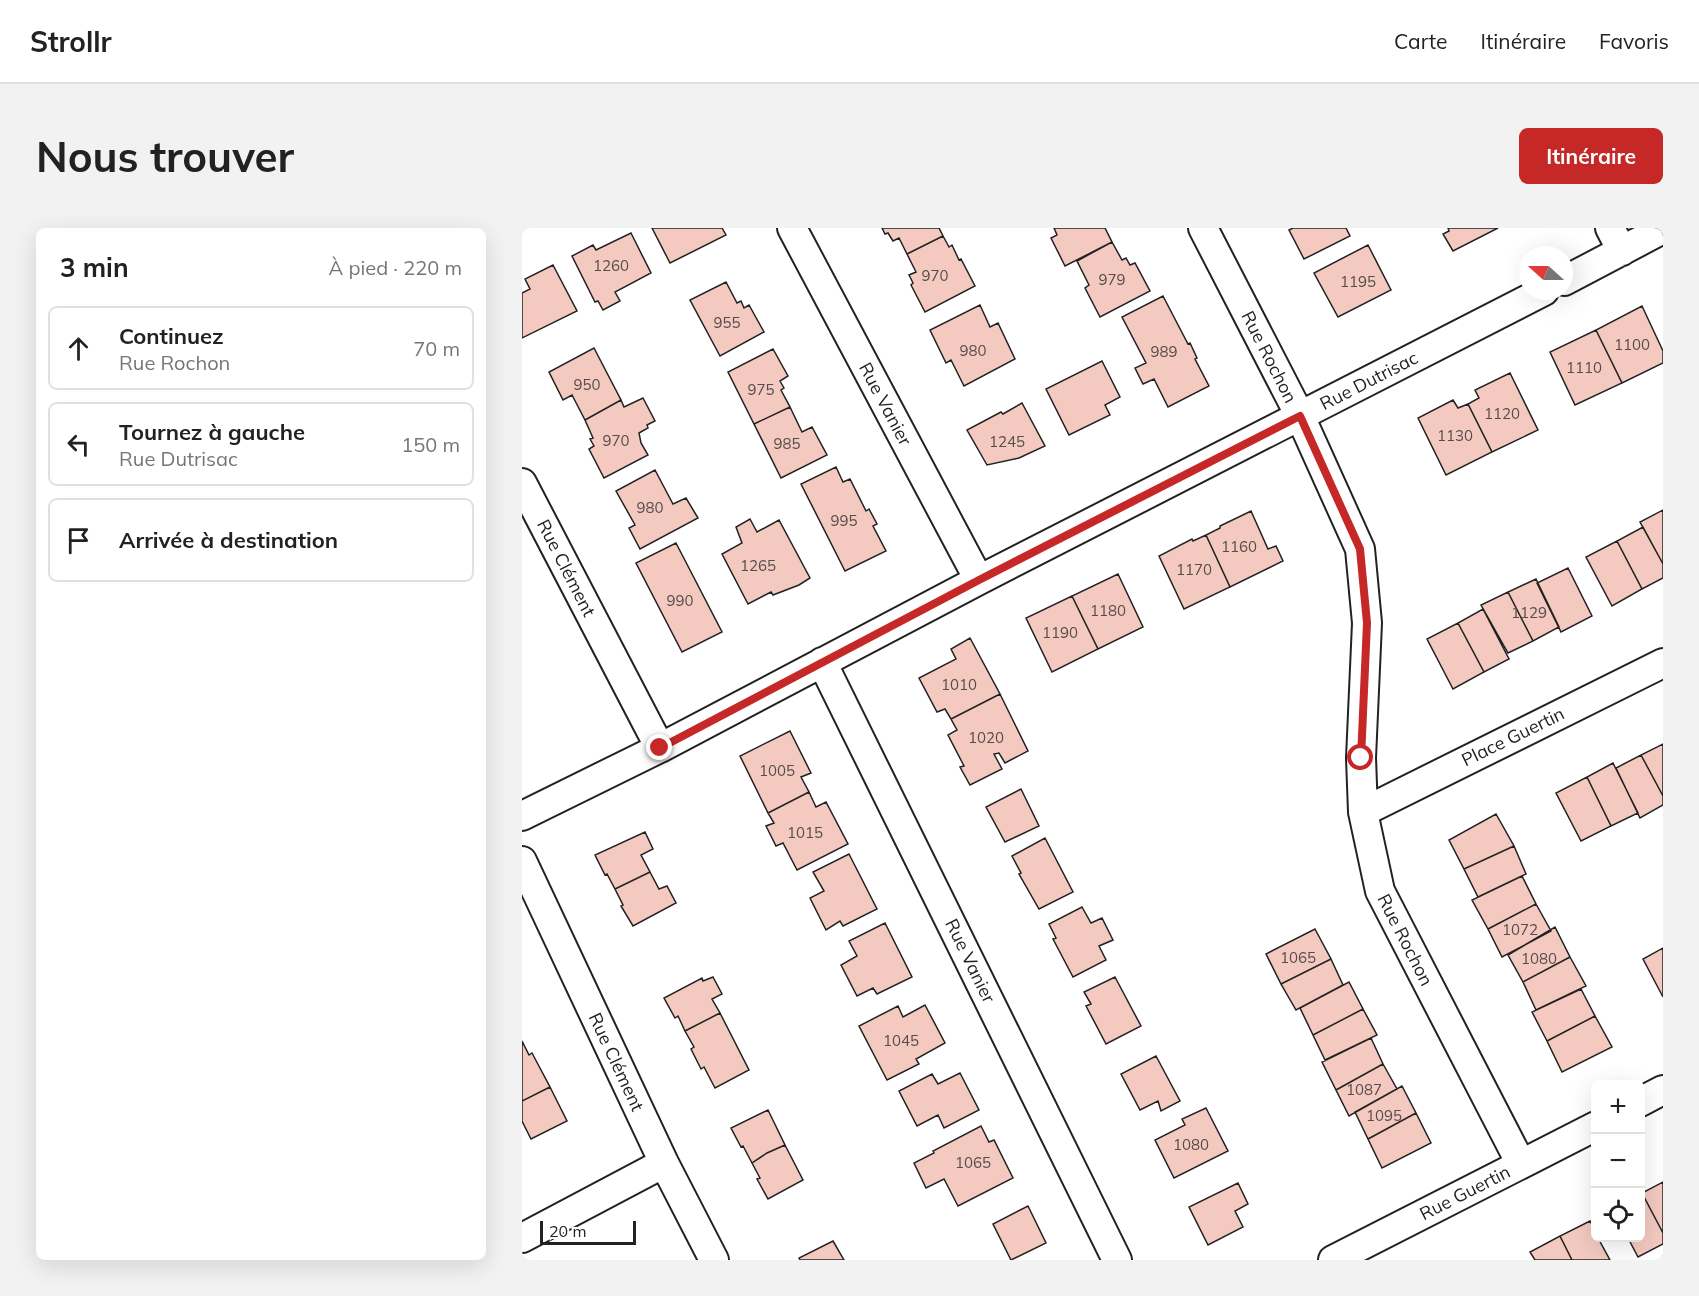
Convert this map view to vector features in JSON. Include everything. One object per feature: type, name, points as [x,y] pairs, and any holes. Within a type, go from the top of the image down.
[{"type":"street","name":"Rue Vanier","points":[[792,228],[979,580]]},
{"type":"street","name":"Rue Rochon","points":[[1203,228],[1300,416],[1360,549],[1367,623],[1361,758],[1363,812],[1380,891],[1521,1164]]},
{"type":"street","points":[[1573,274],[1616,240],[1663,229]]},
{"type":"street","name":"Rue Dutrisac","points":[[522,816],[660,748],[979,580],[1526,300]]},
{"type":"street","name":"Rue Clément","points":[[522,483],[660,748]]},
{"type":"street","name":"Rue Vanier","points":[[822,662],[1118,1260]]},
{"type":"street","name":"Place Guertin","points":[[1363,812],[1663,663]]},
{"type":"street","name":"Rue Clément","points":[[522,861],[664,1163],[714,1260]]},
{"type":"street","points":[[1645,1100],[1663,1090]]},
{"type":"street","name":"Rue Guertin","points":[[1334,1260],[1591,1128]]},
{"type":"street","points":[[522,1238],[664,1163]]},
{"type":"building","points":[[652,228],[722,228],[726,235],[670,263]]},
{"type":"building","points":[[882,228],[939,228],[943,236],[907,254],[899,238],[893,241]]},
{"type":"building","points":[[1054,228],[1105,228],[1112,242],[1065,266],[1051,238],[1057,235]]},
{"type":"building","points":[[1293,228],[1346,228],[1350,236],[1304,259],[1289,230]]},
{"type":"building","points":[[1448,228],[1498,228],[1453,251],[1443,234],[1449,231]]},
{"type":"building","points":[[631,233],[651,273],[615,292],[620,301],[603,310],[598,301],[595,302],[572,256],[593,245],[596,250]]},
{"type":"building","points":[[943,236],[949,247],[952,245],[959,260],[961,259],[975,286],[925,312],[911,285],[913,283],[909,275],[916,272],[907,254]]},
{"type":"building","points":[[1112,242],[1122,260],[1126,258],[1130,265],[1135,263],[1150,291],[1100,317],[1085,288],[1089,285],[1077,261]]},
{"type":"building","points":[[1368,245],[1391,290],[1338,317],[1314,273]]},
{"type":"building","points":[[553,265],[577,311],[522,338],[522,293],[530,289],[525,279]]},
{"type":"building","points":[[726,282],[737,303],[741,301],[744,308],[749,305],[764,332],[720,356],[690,300]]},
{"type":"building","points":[[1163,296],[1188,344],[1190,343],[1197,358],[1195,359],[1209,386],[1168,407],[1154,379],[1143,384],[1135,368],[1146,363],[1122,317]]},
{"type":"building","points":[[980,305],[990,327],[998,323],[1015,359],[964,386],[951,360],[946,363],[930,330]]},
{"type":"building","points":[[1642,306],[1663,351],[1663,363],[1622,383],[1596,330]]},
{"type":"building","points":[[1596,330],[1622,383],[1575,405],[1550,352]]},
{"type":"building","points":[[594,348],[621,400],[585,420],[572,395],[563,400],[549,372]]},
{"type":"building","points":[[773,349],[788,376],[780,381],[784,388],[781,390],[790,407],[754,424],[728,372]]},
{"type":"building","points":[[1102,361],[1120,397],[1105,405],[1110,415],[1069,435],[1046,389]]},
{"type":"building","points":[[1510,373],[1538,430],[1492,452],[1468,404],[1479,398],[1475,390]]},
{"type":"building","points":[[643,398],[655,421],[639,433],[641,443],[648,455],[604,478],[589,449],[594,446],[590,439],[593,438],[585,420],[621,400],[624,407]]},
{"type":"building","points":[[1453,400],[1458,408],[1468,404],[1492,452],[1446,475],[1418,418]]},
{"type":"building","points":[[1022,403],[1045,446],[1019,458],[987,465],[967,430]]},
{"type":"building","points":[[790,407],[802,432],[812,427],[827,455],[781,478],[754,424]]},
{"type":"building","points":[[836,467],[843,482],[850,479],[866,511],[869,509],[877,524],[873,526],[886,551],[845,571],[801,484]]},
{"type":"building","points":[[655,470],[673,504],[686,498],[698,518],[640,549],[629,528],[635,525],[616,491]]},
{"type":"building","points":[[1663,510],[1663,564],[1640,522]]},
{"type":"building","points":[[1251,511],[1268,549],[1276,546],[1283,561],[1230,587],[1206,535]]},
{"type":"building","points":[[750,519],[757,532],[779,520],[810,578],[799,585],[773,595],[771,592],[748,604],[722,554],[742,543],[736,527]]},
{"type":"building","points":[[1643,527],[1663,564],[1663,578],[1642,589],[1617,541]]},
{"type":"building","points":[[1206,535],[1230,587],[1184,609],[1159,556],[1192,539],[1193,541]]},
{"type":"building","points":[[1617,541],[1642,589],[1612,606],[1586,557]]},
{"type":"building","points":[[676,543],[722,632],[682,652],[636,563]]},
{"type":"building","points":[[1568,568],[1592,616],[1561,632],[1537,583]]},
{"type":"building","points":[[1118,574],[1143,627],[1098,649],[1072,596]]},
{"type":"building","points":[[1536,579],[1559,627],[1533,641],[1508,592]]},
{"type":"building","points":[[1508,592],[1533,641],[1508,653],[1481,605]]},
{"type":"building","points":[[1072,596],[1098,649],[1052,672],[1026,618]]},
{"type":"building","points":[[1483,609],[1509,659],[1484,672],[1458,623]]},
{"type":"building","points":[[1458,623],[1484,672],[1453,689],[1427,639]]},
{"type":"building","points":[[970,638],[1000,694],[951,719],[945,709],[937,712],[919,678],[956,659],[951,649]]},
{"type":"building","points":[[1000,694],[1028,751],[1005,763],[999,753],[994,754],[1002,769],[970,785],[960,767],[964,766],[948,735],[957,730],[951,719]]},
{"type":"building","points":[[790,731],[811,773],[801,777],[809,792],[768,813],[740,756]]},
{"type":"building","points":[[1663,744],[1663,796],[1641,755]]},
{"type":"building","points":[[1641,755],[1663,796],[1663,805],[1640,818],[1616,768]]},
{"type":"building","points":[[1613,763],[1638,813],[1611,826],[1587,777]]},
{"type":"building","points":[[1587,777],[1611,826],[1581,841],[1556,793]]},
{"type":"building","points":[[1021,789],[1039,826],[1005,842],[986,807]]},
{"type":"building","points":[[809,792],[816,807],[826,802],[848,844],[797,870],[783,843],[776,846],[766,826],[774,823],[768,813]]},
{"type":"building","points":[[1496,814],[1514,846],[1464,869],[1449,840]]},
{"type":"building","points":[[645,832],[653,849],[641,855],[650,872],[615,889],[595,855]]},
{"type":"building","points":[[1045,838],[1073,892],[1039,909],[1019,874],[1021,873],[1012,856]]},
{"type":"building","points":[[1514,846],[1526,874],[1478,897],[1464,869]]},
{"type":"building","points":[[849,854],[877,909],[843,926],[840,921],[826,930],[810,898],[824,891],[813,872]]},
{"type":"building","points":[[650,872],[659,889],[667,886],[676,903],[633,926],[621,906],[623,905],[615,889]]},
{"type":"building","points":[[1522,876],[1536,904],[1488,929],[1472,900]]},
{"type":"building","points":[[1536,904],[1551,931],[1502,957],[1488,929]]},
{"type":"building","points":[[1082,907],[1091,923],[1102,918],[1113,940],[1099,946],[1106,960],[1073,977],[1053,939],[1056,938],[1049,924]]},
{"type":"building","points":[[885,923],[912,977],[877,994],[873,988],[857,996],[841,965],[857,956],[849,941]]},
{"type":"building","points":[[1555,927],[1570,957],[1523,982],[1508,955]]},
{"type":"building","points":[[1315,929],[1331,959],[1281,984],[1266,954]]},
{"type":"building","points":[[1663,948],[1663,997],[1643,959]]},
{"type":"building","points":[[1570,957],[1586,986],[1536,1010],[1523,982]]},
{"type":"building","points":[[1331,959],[1343,985],[1296,1010],[1281,984]]},
{"type":"building","points":[[713,977],[722,994],[712,999],[720,1013],[685,1031],[678,1016],[675,1018],[664,998],[702,978],[703,981]]},
{"type":"building","points":[[1115,977],[1141,1026],[1106,1044],[1086,1006],[1091,1004],[1084,992]]},
{"type":"building","points":[[1349,982],[1363,1009],[1313,1035],[1300,1008]]},
{"type":"building","points":[[1581,989],[1595,1016],[1547,1041],[1532,1012]]},
{"type":"building","points":[[925,1005],[945,1043],[916,1059],[919,1064],[887,1080],[859,1026],[898,1006],[903,1017]]},
{"type":"building","points":[[1363,1009],[1377,1035],[1325,1060],[1313,1035]]},
{"type":"building","points":[[720,1013],[749,1070],[715,1088],[704,1067],[701,1069],[691,1049],[694,1047],[685,1031]]},
{"type":"building","points":[[1595,1016],[1612,1047],[1562,1072],[1547,1041]]},
{"type":"building","points":[[1371,1038],[1383,1064],[1336,1090],[1322,1062]]},
{"type":"building","points":[[522,1041],[529,1055],[532,1053],[550,1087],[522,1101]]},
{"type":"building","points":[[1156,1056],[1180,1101],[1161,1111],[1158,1101],[1140,1110],[1121,1074]]},
{"type":"building","points":[[1383,1064],[1397,1089],[1349,1116],[1336,1090]]},
{"type":"building","points":[[960,1073],[979,1110],[944,1128],[938,1115],[917,1126],[899,1091],[932,1074],[938,1084]]},
{"type":"building","points":[[1402,1086],[1416,1113],[1368,1139],[1355,1112]]},
{"type":"building","points":[[550,1087],[567,1121],[531,1139],[522,1121],[522,1101]]},
{"type":"building","points":[[1206,1108],[1228,1151],[1174,1178],[1155,1140],[1185,1125],[1182,1119]]},
{"type":"building","points":[[768,1110],[785,1145],[752,1163],[731,1128]]},
{"type":"building","points":[[1416,1113],[1431,1143],[1382,1168],[1368,1139]]},
{"type":"building","points":[[981,1126],[989,1142],[994,1140],[1013,1178],[958,1206],[944,1179],[926,1188],[914,1163]]},
{"type":"building","points":[[785,1145],[803,1180],[768,1199],[757,1179],[760,1178],[752,1163]]},
{"type":"building","points":[[1663,1182],[1663,1233],[1645,1199],[1645,1191]]},
{"type":"building","points":[[1238,1183],[1248,1204],[1235,1211],[1243,1227],[1208,1245],[1189,1207]]},
{"type":"building","points":[[1645,1199],[1663,1233],[1663,1244],[1638,1257],[1630,1242],[1645,1242]]},
{"type":"building","points":[[1028,1206],[1046,1243],[1011,1260],[993,1224]]},
{"type":"building","points":[[1590,1221],[1591,1242],[1600,1242],[1610,1260],[1572,1260],[1560,1236]]},
{"type":"building","points":[[1560,1236],[1572,1260],[1535,1260],[1530,1252]]},
{"type":"building","points":[[833,1241],[844,1260],[800,1260],[799,1258]]},
{"type":"route","points":[[660,748],[979,580],[1300,416],[1360,549],[1367,623],[1361,758]]}]
